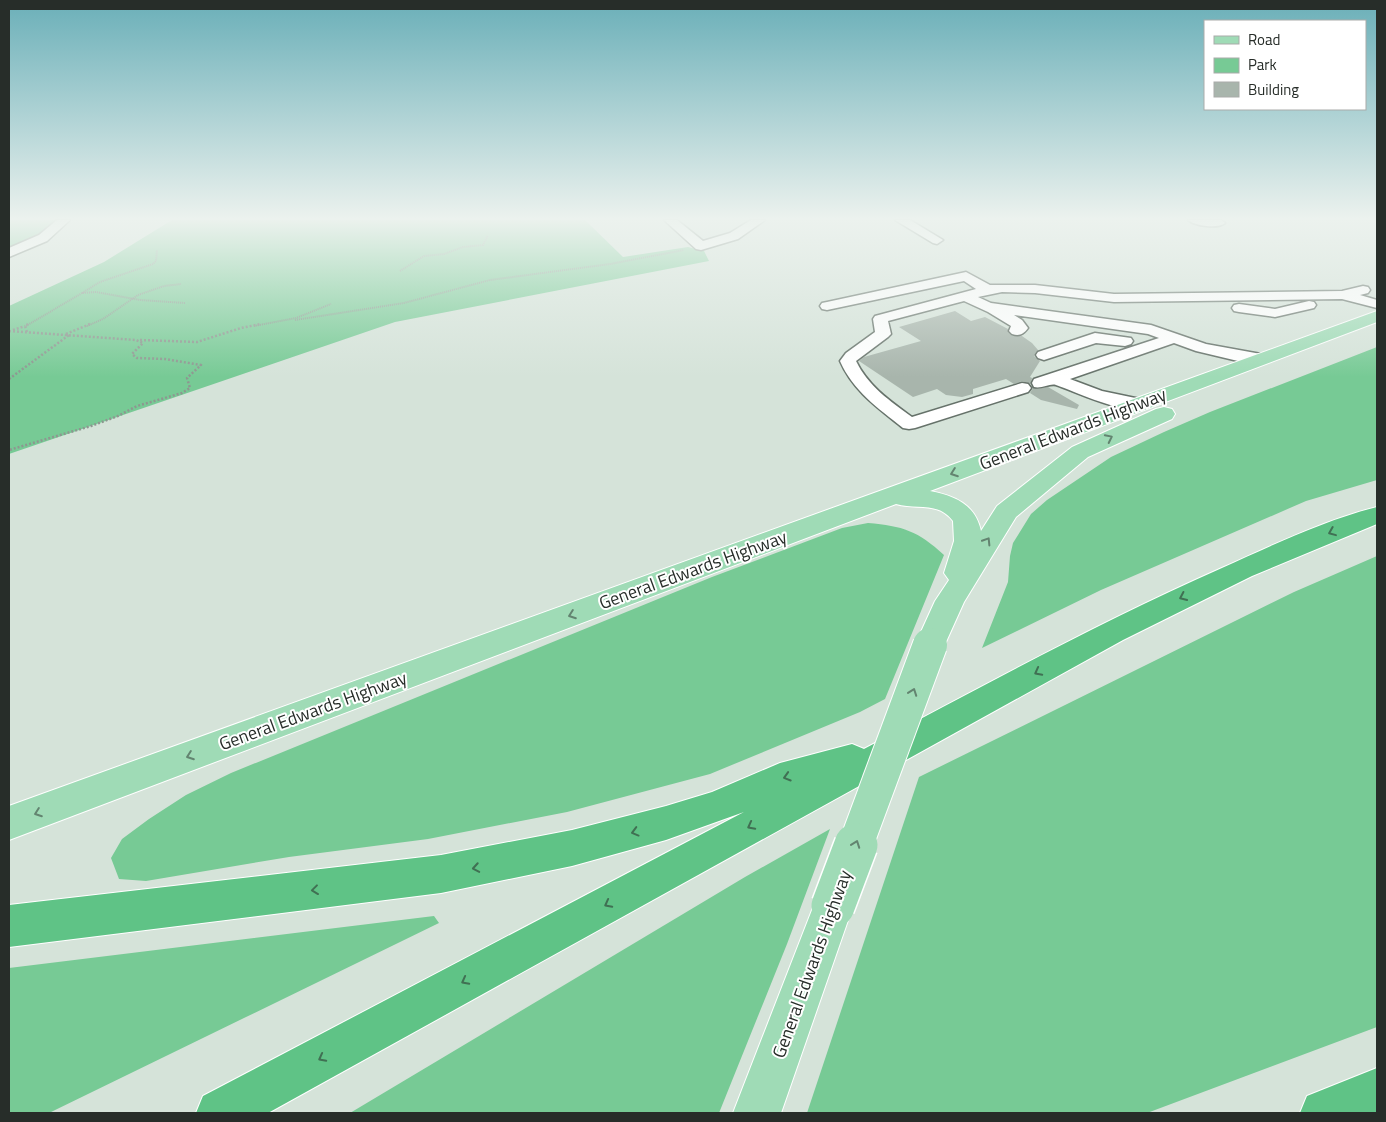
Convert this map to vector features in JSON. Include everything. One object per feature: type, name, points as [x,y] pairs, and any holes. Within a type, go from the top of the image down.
[{"type":"highway","points":[[220,1113],[902,745],[1164,606],[1263,561],[1377,514]]},
{"type":"highway","points":[[9,926],[440,874],[510,862],[666,824],[718,806],[780,779],[902,745]]},
{"type":"highway","points":[[1324,1113],[1377,1092]]},
{"type":"main road","name":"General Edwards Highway","points":[[9,823],[1377,316]]},
{"type":"main road","name":"General Edwards Highway","points":[[757,1113],[930,645],[950,601],[1006,512],[1080,452],[1148,420],[1377,333]]},
{"type":"main road","points":[[876,502],[903,498],[927,498],[951,506],[965,519],[968,535],[950,601]]},
{"type":"street","points":[[827,306],[966,276],[987,290]]},
{"type":"street","points":[[843,303],[880,319],[987,290],[1035,289],[1114,298],[1315,296],[1342,295],[1363,290]]},
{"type":"street","points":[[1342,295],[1377,304]]},
{"type":"street","points":[[966,296],[1018,323],[1020,328],[1017,331]]},
{"type":"street","points":[[1239,308],[1275,313],[1323,302],[1315,296]]},
{"type":"street","points":[[1147,298],[1151,330]]},
{"type":"street","points":[[987,307],[1151,330],[1202,348],[1261,359]]},
{"type":"street","points":[[880,319],[883,334],[852,356],[848,361],[861,385],[909,424],[1022,388]]},
{"type":"street","points":[[1044,355],[1095,338],[1133,342],[1147,347]]},
{"type":"street","points":[[1139,404],[1095,396],[1048,380],[1175,338]]},
{"type":"street","points":[[1202,348],[1218,365],[1220,374]]},
{"type":"street","points":[[1076,389],[1087,409],[1085,425]]},
{"type":"path","points":[[10,331],[25,326],[100,282],[128,272]]},
{"type":"path","points":[[295,320],[404,303],[490,280],[547,272]]},
{"type":"path","points":[[9,379],[67,335],[103,319],[133,299],[164,286],[181,284]]},
{"type":"path","points":[[92,287],[96,292]]},
{"type":"path","points":[[82,293],[96,292],[133,299],[185,303]]},
{"type":"path","points":[[10,331],[136,340],[197,342],[241,328],[296,318],[331,304]]},
{"type":"path","points":[[25,326],[28,332]]},
{"type":"path","points":[[9,450],[82,429],[118,416],[137,406],[182,393],[190,388],[187,378],[201,365],[165,359],[138,358],[132,354],[141,347],[143,342],[136,340]]},
{"type":"green space","points":[[82,272],[651,272],[395,322],[9,454],[9,306]]},
{"type":"green space","points":[[1377,347],[1377,480],[1306,501],[1101,590],[982,648],[1008,582],[1013,543],[1031,514],[1047,500],[1111,457],[1164,432],[1210,412]]},
{"type":"green space","points":[[868,523],[909,531],[926,540],[944,555],[885,699],[860,712],[710,774],[567,812],[428,839],[289,857],[146,881],[119,879],[111,858],[122,839],[186,795],[231,773],[712,577],[842,528]]},
{"type":"green space","points":[[1377,556],[1377,1027],[1147,1113],[807,1113],[919,777],[1294,592]]},
{"type":"green space","points":[[830,829],[787,944],[719,1113],[350,1113],[745,877]]},
{"type":"green space","points":[[434,916],[439,923],[49,1113],[9,1113],[9,968]]},
{"type":"building","points":[[955,311],[971,321],[985,317],[1008,329],[1012,336],[1022,336],[1032,343],[1038,350],[1034,356],[1040,361],[1030,377],[1032,378],[1031,384],[1022,381],[1014,384],[1006,379],[973,389],[973,394],[962,397],[946,395],[937,389],[913,397],[859,361],[864,357],[921,341],[899,327]]},
{"type":"building","points":[[1048,387],[1079,405],[1077,409],[1041,400],[1030,393],[1033,388]]}]
